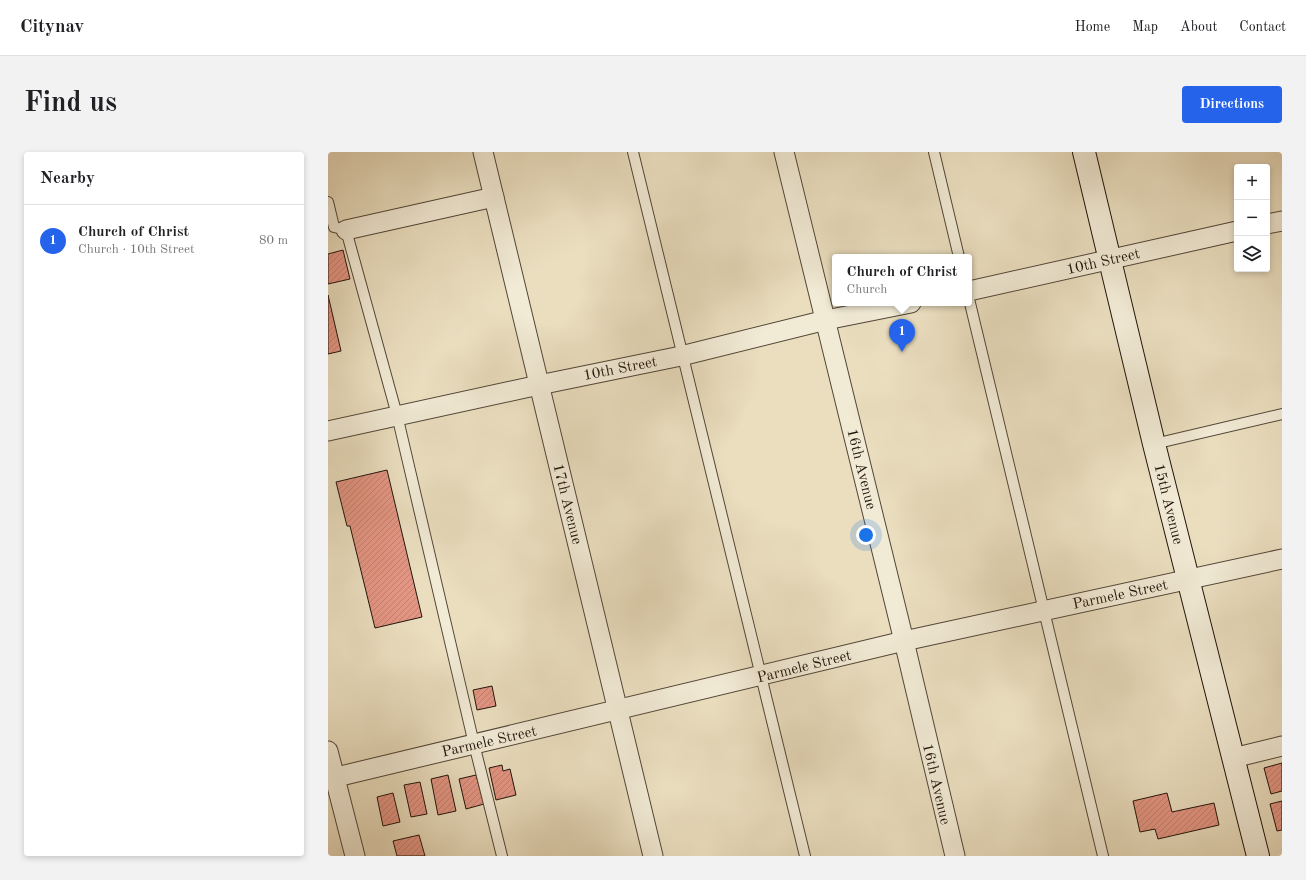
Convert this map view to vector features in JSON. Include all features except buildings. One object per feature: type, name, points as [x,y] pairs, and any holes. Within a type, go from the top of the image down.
[{"type":"main road","name":"15th Avenue","points":[[1084,152],[1154,444],[1258,856]]},
{"type":"street","name":"17th Avenue","points":[[483,152],[653,856]]},
{"type":"street","name":"16th Avenue","points":[[784,152],[955,856]]},
{"type":"street","points":[[336,228],[494,197]]},
{"type":"street","points":[[1270,223],[1282,221]]},
{"type":"street","name":"10th Street","points":[[972,290],[1234,232]]},
{"type":"street","name":"10th Street","points":[[328,431],[397,415],[681,356],[826,320],[896,306]]},
{"type":"street","name":"Parmele Street","points":[[331,778],[904,642],[1282,559]]},
{"type":"street","points":[[1233,758],[1282,746]]},
{"type":"street","points":[[328,751],[331,778],[355,856]]},
{"type":"lane","points":[[632,152],[805,856]]},
{"type":"lane","points":[[934,152],[958,254]]},
{"type":"lane","points":[[328,202],[397,415],[474,744],[502,856]]},
{"type":"lane","points":[[971,306],[1103,856]]},
{"type":"lane","points":[[1154,444],[1282,414]]},
{"type":"place","name":"Church of Christ","points":[[902,352]]}]
